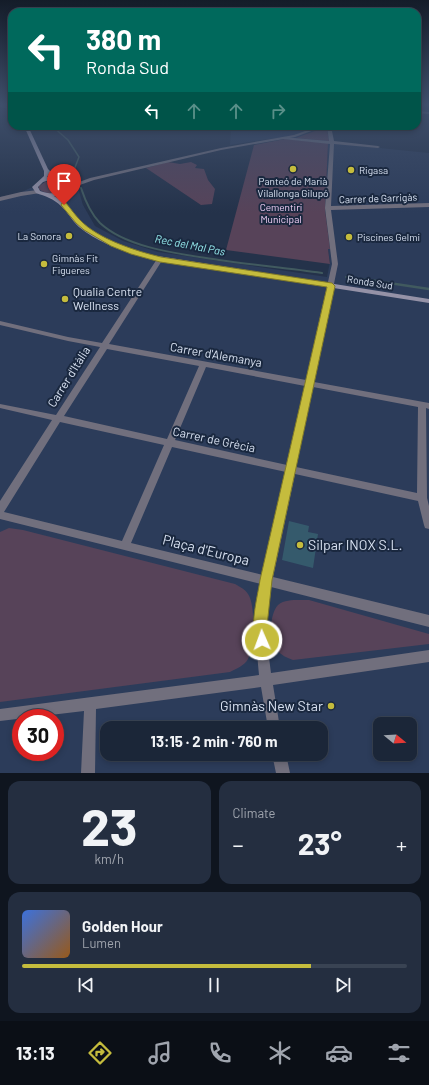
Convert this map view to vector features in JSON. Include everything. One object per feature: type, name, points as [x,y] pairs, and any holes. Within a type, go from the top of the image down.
[{"type":"main road","points":[[33,141],[47,171],[60,178],[70,180],[74,185],[72,189],[66,192],[63,198],[64,205]]},
{"type":"main road","points":[[38,192],[35,190],[35,186],[46,176],[47,171]]},
{"type":"main road","points":[[41,181],[60,178]]},
{"type":"main road","name":"Ronda Sud","points":[[38,192],[47,195],[64,205],[78,222],[92,233],[127,250],[160,260],[429,300]]},
{"type":"main road","name":"Ronda Sud","points":[[47,195],[66,192]]},
{"type":"street","points":[[74,185],[92,179],[221,149],[265,141]]},
{"type":"street","points":[[313,141],[378,147]]},
{"type":"street","points":[[273,721],[266,680],[261,626],[266,580],[336,264],[328,208],[332,143]]},
{"type":"street","points":[[70,180],[92,179]]},
{"type":"street","points":[[21,194],[35,186]]},
{"type":"street","points":[[0,199],[38,192]]},
{"type":"street","name":"Carrer de Garrigàs","points":[[328,208],[429,205]]},
{"type":"street","name":"Carrer d'Itàlia","points":[[0,509],[103,346],[160,260]]},
{"type":"street","name":"Carrer d'Alemanya","points":[[0,323],[36,333],[103,346],[426,405]]},
{"type":"street","points":[[125,546],[203,365]]},
{"type":"street","points":[[426,405],[422,498],[429,525]]},
{"type":"street","name":"Carrer de Grècia","points":[[2,406],[292,468],[422,498]]},
{"type":"street","name":"Plaça d'Europa","points":[[0,515],[429,621]]},
{"type":"street","points":[[0,715],[90,705],[429,656]]},
{"type":"street","points":[[88,773],[90,705]]},
{"type":"street","points":[[280,761],[283,773]]},
{"type":"shaded area","points":[[230,141],[256,141],[230,145]]},
{"type":"shaded area","points":[[308,141],[330,141],[330,143],[429,153],[429,773],[0,773],[0,197],[20,193],[30,188],[78,188],[83,205],[95,226],[123,241],[158,252],[327,277],[330,262],[328,249],[330,248],[325,210],[328,143]]},
{"type":"green space","name":"Cementiri Municipal","points":[[274,141],[328,143],[325,210],[330,249],[328,249],[330,264],[226,250],[254,145]]},
{"type":"green space","points":[[168,162],[180,164],[191,162],[197,165],[195,168],[204,169],[208,180],[215,189],[212,204],[201,205],[146,168]]},
{"type":"green space","points":[[63,180],[69,183],[69,186],[62,191],[54,193],[46,193],[39,189],[39,186],[45,182]]},
{"type":"green space","points":[[9,528],[23,530],[235,584],[247,592],[251,599],[253,636],[247,661],[230,672],[0,702],[0,532]]},
{"type":"green space","points":[[291,600],[309,600],[429,634],[429,644],[293,660],[280,653],[274,646],[271,634],[273,615],[275,609],[280,603]]},
{"type":"building","name":"Silpar INOX S.L.","points":[[289,521],[309,526],[308,532],[318,534],[313,568],[282,560]]},
{"type":"waterway","name":"Rec del Mal Pas","points":[[69,141],[79,157],[74,170],[78,177]]},
{"type":"waterway","name":"Rec del Mal Pas","points":[[81,188],[86,202],[100,223],[112,232],[140,245],[172,253],[322,273]]},
{"type":"waterway","name":"Rec del Mal Pas","points":[[346,277],[373,281]]},
{"type":"waterway","name":"Rec del Mal Pas","points":[[369,280],[373,281]]},
{"type":"waterway","name":"Rec del Mal Pas","points":[[373,281],[429,289]]},
{"type":"place","name":"Panteó de Marià Vilallonga Gilupó","points":[[293,169]]},
{"type":"place","name":"Rigasa","points":[[351,170]]},
{"type":"place","name":"La Sonora","points":[[69,236]]},
{"type":"place","name":"Piscines Gelmi","points":[[349,237]]},
{"type":"place","name":"Gimnàs Fit Figueres","points":[[44,264]]},
{"type":"place","name":"Qualia Centre Wellness","points":[[65,299]]},
{"type":"place","name":"Silpar INOX S.L.","points":[[300,545]]},
{"type":"place","name":"Gimnàs New Star","points":[[331,706]]},
{"type":"route","points":[[64,205],[81,225],[92,233],[127,250],[150,257],[160,260],[332,286],[266,580],[261,626],[262,640]]}]
